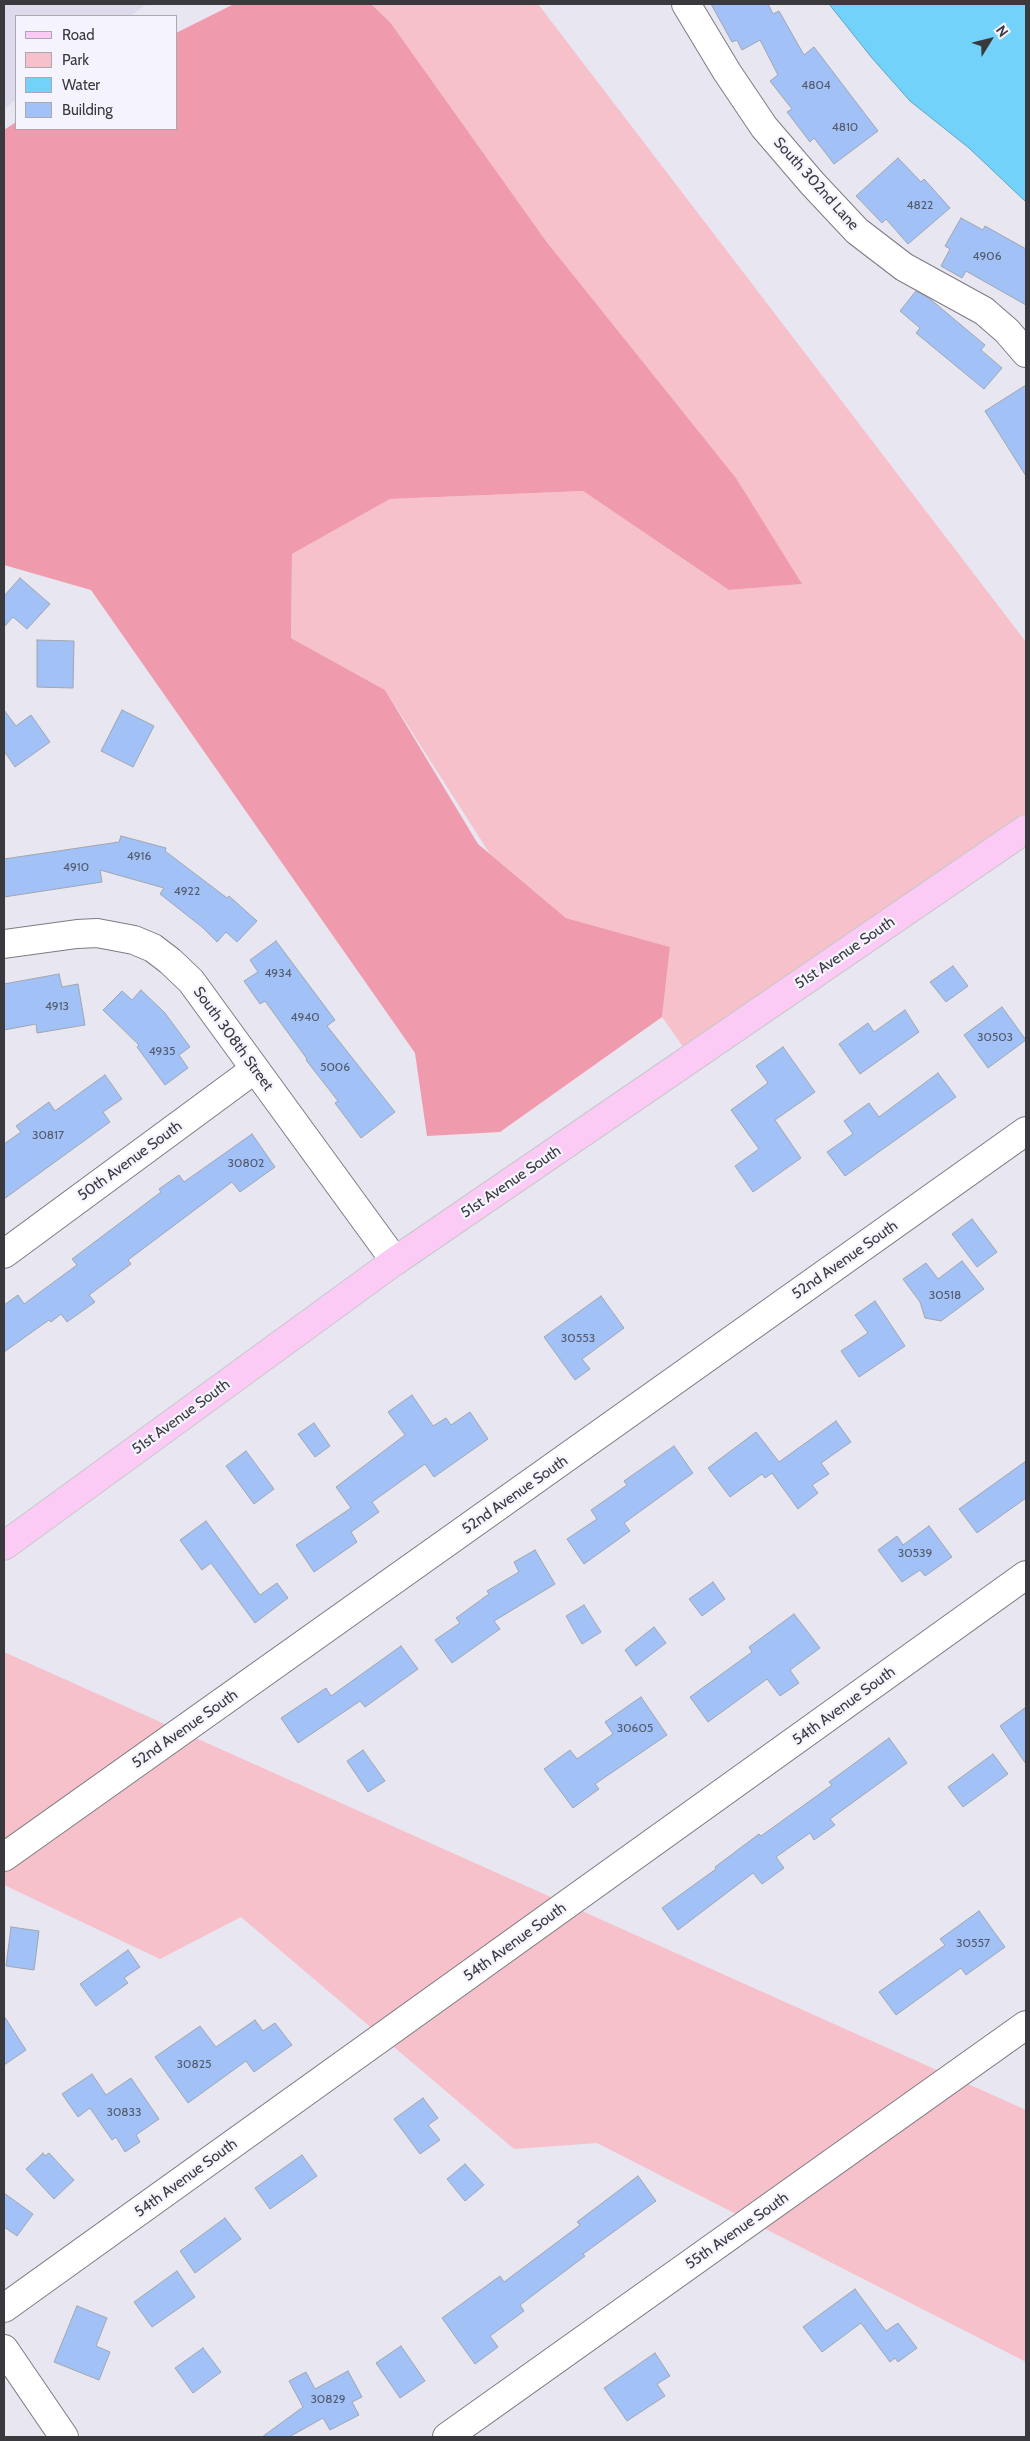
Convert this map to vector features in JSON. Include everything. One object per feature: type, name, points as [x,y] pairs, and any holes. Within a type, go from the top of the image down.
[{"type":"main road","name":"51st Avenue South","points":[[4,1546],[395,1261],[1026,829]]},
{"type":"street","name":"South 302nd Lane","points":[[686,4],[727,72],[764,127],[812,183],[857,231],[904,268],[992,318],[1026,352]]},
{"type":"street","name":"South 308th Street","points":[[4,944],[97,933],[134,940],[153,948],[170,961],[191,981],[395,1261]]},
{"type":"street","name":"50th Avenue South","points":[[4,1254],[255,1069]]},
{"type":"street","name":"52nd Avenue South","points":[[4,1857],[1026,1131]]},
{"type":"street","name":"54th Avenue South","points":[[4,2308],[1026,1575]]},
{"type":"street","name":"55th Avenue South","points":[[447,2437],[1026,2025]]},
{"type":"street","points":[[4,2349],[64,2437]]},
{"type":"shaded area","points":[[4,4],[147,4],[131,15],[15,15],[15,101],[4,109]]},
{"type":"shaded area","points":[[234,4],[371,4],[390,22],[546,241],[736,478],[802,584],[729,590],[583,491],[390,499],[292,554],[291,638],[385,690],[478,844],[566,918],[670,947],[662,1017],[500,1132],[427,1136],[415,1053],[91,590],[4,565],[4,130],[15,123],[15,130],[178,130],[178,32]]},
{"type":"green space","points":[[371,4],[538,4],[1026,642],[1026,828],[691,1058],[662,1017],[670,947],[566,918],[490,854],[385,690],[291,638],[292,554],[390,499],[583,491],[729,590],[801,584],[736,478],[546,241],[390,22]]},
{"type":"green space","points":[[4,1652],[1026,2110],[1026,2362],[597,2143],[514,2149],[241,1917],[160,1959],[4,1885]]},
{"type":"water","points":[[829,4],[1026,4],[1026,202],[969,148],[910,101],[872,58]]},
{"type":"building","points":[[711,4],[768,4],[773,14],[779,11],[804,55],[814,47],[878,131],[834,164],[814,138],[810,142],[787,112],[792,109],[770,81],[778,75],[760,40],[742,50],[737,40],[732,42]]},
{"type":"building","points":[[898,158],[921,182],[924,179],[950,208],[908,244],[886,219],[882,223],[856,196]]},
{"type":"building","points":[[961,218],[983,230],[985,226],[1026,249],[1026,305],[966,271],[962,278],[941,266],[950,249],[945,246]]},
{"type":"building","points":[[916,291],[930,299],[985,345],[981,350],[1002,368],[984,389],[916,333],[920,328],[900,311]]},
{"type":"building","points":[[1026,385],[1026,476],[985,411]]},
{"type":"building","points":[[20,578],[50,604],[27,629],[13,617],[4,627],[4,596]]},
{"type":"building","points":[[37,640],[74,641],[73,688],[37,687]]},
{"type":"building","points":[[4,710],[16,726],[31,715],[50,742],[15,767],[4,751]]},
{"type":"building","points":[[122,710],[154,726],[133,767],[101,751]]},
{"type":"building","points":[[121,836],[166,848],[165,851],[227,898],[229,896],[257,921],[237,942],[226,932],[217,942],[202,927],[160,894],[164,888],[100,870],[102,882],[4,897],[4,859],[119,842]]},
{"type":"building","points":[[276,941],[335,1020],[327,1026],[395,1112],[361,1138],[335,1103],[338,1101],[306,1060],[265,1001],[260,1004],[244,981],[258,972],[250,960]]},
{"type":"building","points":[[953,966],[968,986],[946,1002],[930,982]]},
{"type":"building","points":[[59,974],[62,987],[78,984],[85,1025],[37,1033],[36,1024],[4,1030],[4,984]]},
{"type":"building","points":[[141,990],[165,1013],[190,1047],[179,1055],[188,1068],[165,1085],[137,1047],[139,1045],[103,1010],[122,991],[132,1000]]},
{"type":"building","points":[[1002,1007],[1026,1040],[988,1068],[964,1035]]},
{"type":"building","points":[[905,1010],[919,1032],[860,1074],[839,1044],[868,1023],[874,1032]]},
{"type":"building","points":[[783,1047],[815,1092],[775,1120],[801,1158],[753,1192],[735,1166],[759,1149],[731,1110],[768,1083],[756,1066]]},
{"type":"building","points":[[938,1073],[956,1097],[845,1176],[827,1152],[853,1134],[844,1121],[869,1103],[879,1117]]},
{"type":"building","points":[[105,1075],[122,1099],[103,1112],[110,1122],[4,1199],[4,1144],[21,1132],[16,1126],[49,1102],[55,1111]]},
{"type":"building","points":[[252,1134],[275,1167],[240,1192],[232,1182],[128,1260],[131,1264],[89,1295],[95,1302],[67,1322],[61,1314],[51,1322],[49,1320],[4,1352],[4,1305],[18,1295],[24,1304],[77,1265],[72,1259],[161,1192],[159,1189],[179,1175],[184,1182]]},
{"type":"building","points":[[972,1219],[997,1252],[977,1267],[952,1234]]},
{"type":"building","points":[[962,1261],[984,1289],[941,1321],[925,1318],[920,1302],[903,1279],[926,1263],[938,1279]]},
{"type":"building","points":[[601,1296],[624,1328],[582,1359],[590,1369],[575,1380],[544,1337]]},
{"type":"building","points":[[875,1301],[905,1346],[859,1377],[841,1351],[868,1333],[855,1315]]},
{"type":"building","points":[[412,1395],[433,1426],[446,1418],[451,1425],[470,1412],[488,1439],[434,1477],[425,1464],[372,1502],[379,1512],[351,1532],[357,1542],[314,1572],[296,1545],[351,1508],[336,1487],[405,1435],[388,1412]]},
{"type":"building","points":[[836,1421],[851,1442],[821,1463],[829,1474],[812,1485],[818,1493],[798,1509],[772,1473],[765,1478],[762,1474],[730,1497],[708,1468],[756,1432],[779,1462]]},
{"type":"building","points":[[314,1423],[330,1446],[315,1457],[298,1434]]},
{"type":"building","points":[[674,1446],[693,1473],[624,1523],[630,1531],[584,1564],[567,1539],[597,1519],[591,1510],[627,1485],[624,1481]]},
{"type":"building","points":[[246,1451],[274,1489],[254,1504],[226,1466]]},
{"type":"building","points":[[1026,1461],[1026,1498],[977,1533],[959,1509]]},
{"type":"building","points":[[206,1521],[260,1595],[277,1583],[288,1598],[255,1623],[211,1563],[202,1570],[180,1540]]},
{"type":"building","points":[[929,1526],[952,1557],[925,1576],[920,1570],[902,1582],[878,1550],[897,1536],[903,1545]]},
{"type":"building","points":[[535,1550],[555,1584],[494,1621],[500,1629],[452,1663],[435,1640],[460,1623],[456,1618],[489,1594],[487,1591],[519,1572],[514,1562]]},
{"type":"building","points":[[713,1582],[725,1599],[702,1616],[689,1599]]},
{"type":"building","points":[[584,1605],[601,1632],[582,1644],[566,1616]]},
{"type":"building","points":[[794,1614],[820,1648],[790,1670],[799,1683],[780,1696],[767,1679],[708,1722],[690,1697],[752,1652],[749,1647]]},
{"type":"building","points":[[654,1627],[666,1643],[636,1666],[625,1650]]},
{"type":"building","points":[[401,1646],[418,1669],[365,1707],[360,1701],[298,1743],[281,1718],[326,1688],[331,1696]]},
{"type":"building","points":[[641,1697],[667,1735],[595,1784],[599,1789],[573,1808],[544,1769],[570,1750],[577,1759],[613,1734],[605,1722]]},
{"type":"building","points":[[1026,1707],[1026,1764],[1000,1726]]},
{"type":"building","points":[[889,1738],[907,1763],[830,1819],[835,1825],[814,1840],[810,1833],[776,1857],[784,1868],[762,1884],[753,1873],[678,1930],[662,1908],[716,1869],[715,1867],[759,1834],[761,1836],[832,1785],[829,1782]]},
{"type":"building","points":[[363,1750],[385,1781],[368,1792],[347,1761]]},
{"type":"building","points":[[993,1754],[1008,1774],[963,1807],[948,1787]]},
{"type":"building","points":[[979,1911],[1005,1947],[966,1975],[961,1968],[896,2015],[879,1992],[945,1945],[940,1939]]},
{"type":"building","points":[[11,1927],[39,1931],[34,1970],[6,1966]]},
{"type":"building","points":[[128,1950],[140,1967],[124,1978],[128,1983],[96,2006],[80,1984]]},
{"type":"building","points":[[4,2016],[26,2050],[4,2065]]},
{"type":"building","points":[[255,2020],[263,2031],[275,2023],[292,2045],[254,2072],[246,2061],[188,2103],[155,2057],[200,2026],[216,2047]]},
{"type":"building","points":[[92,2074],[106,2095],[131,2078],[159,2119],[136,2135],[140,2142],[125,2152],[116,2137],[112,2140],[90,2108],[78,2117],[62,2094]]},
{"type":"building","points":[[423,2098],[438,2118],[428,2125],[440,2140],[420,2154],[394,2119]]},
{"type":"building","points":[[43,2153],[45,2156],[49,2153],[74,2180],[54,2199],[26,2169]]},
{"type":"building","points":[[302,2155],[317,2176],[270,2209],[255,2188]]},
{"type":"building","points":[[465,2164],[484,2185],[465,2201],[447,2179]]},
{"type":"building","points":[[638,2176],[656,2201],[583,2254],[585,2256],[520,2305],[524,2311],[490,2336],[498,2347],[475,2364],[442,2318],[500,2276],[504,2282],[580,2225],[577,2222]]},
{"type":"building","points":[[4,2193],[33,2214],[17,2236],[4,2227]]},
{"type":"building","points":[[225,2218],[241,2239],[195,2273],[180,2251]]},
{"type":"building","points":[[177,2271],[195,2297],[152,2327],[134,2302]]},
{"type":"building","points":[[855,2289],[886,2331],[898,2323],[917,2348],[898,2362],[895,2358],[890,2362],[861,2323],[822,2352],[803,2327]]},
{"type":"building","points":[[77,2306],[107,2318],[96,2346],[110,2352],[99,2380],[54,2362]]},
{"type":"building","points":[[401,2346],[425,2381],[400,2398],[376,2363]]},
{"type":"building","points":[[203,2348],[221,2372],[193,2393],[175,2368]]},
{"type":"building","points":[[655,2353],[670,2376],[657,2384],[665,2396],[627,2421],[604,2388]]},
{"type":"building","points":[[348,2371],[362,2397],[352,2402],[359,2415],[330,2430],[323,2418],[289,2437],[262,2437],[303,2407],[289,2381],[306,2372],[315,2389]]}]
